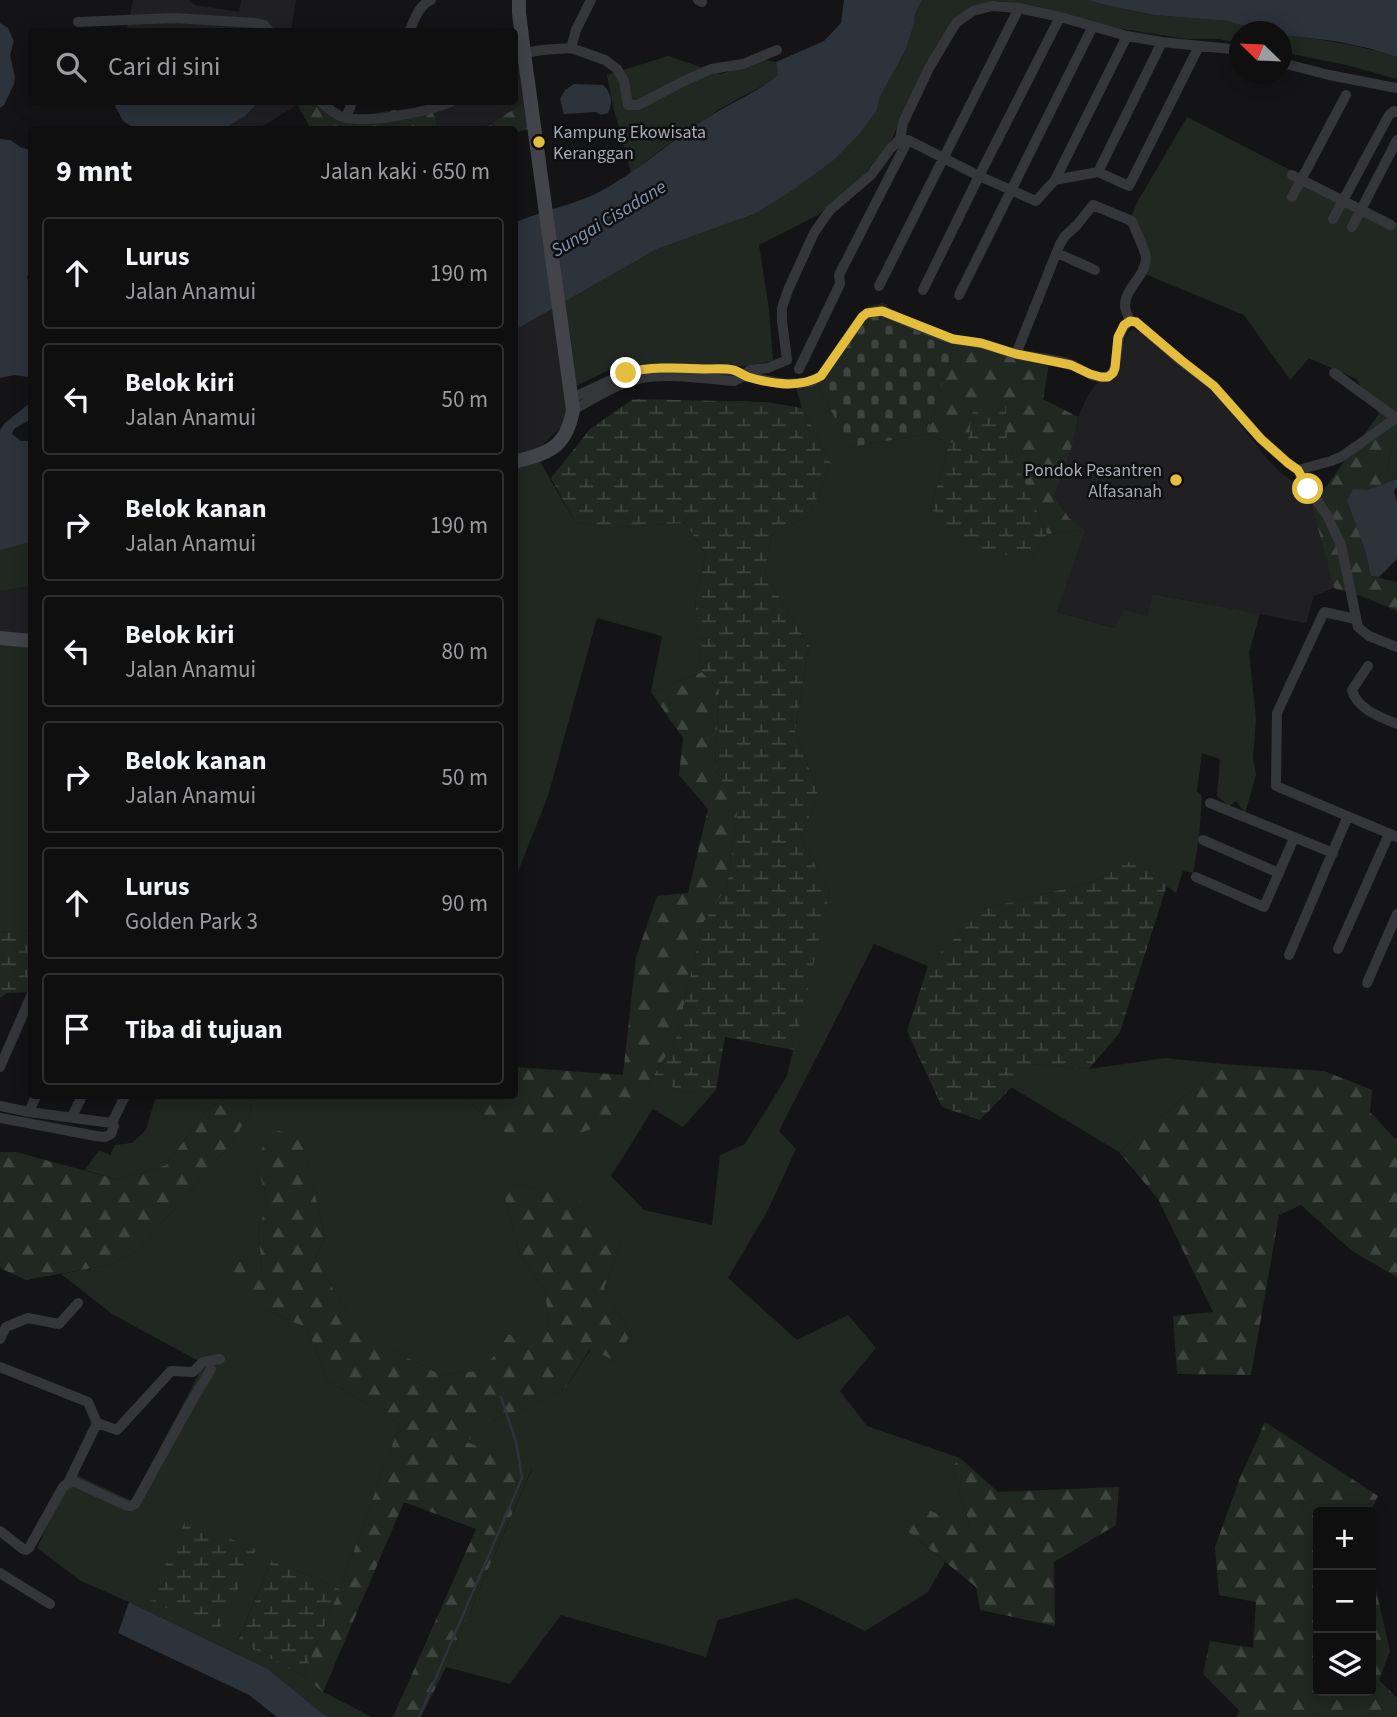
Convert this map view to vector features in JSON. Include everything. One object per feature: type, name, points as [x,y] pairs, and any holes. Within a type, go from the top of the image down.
[{"type":"main road","points":[[518,461],[540,456],[558,444],[567,431],[572,399],[527,76],[519,57],[519,0]]},
{"type":"main road","points":[[0,638],[28,641]]},
{"type":"street","points":[[411,28],[419,11],[431,0]]},
{"type":"street","points":[[571,48],[576,30],[591,0]]},
{"type":"street","points":[[799,369],[840,284],[839,275],[904,140],[903,123],[929,68],[956,23],[972,11],[992,6],[1019,8],[1127,36],[1229,49]]},
{"type":"street","points":[[879,286],[1019,8]]},
{"type":"street","points":[[923,290],[1059,17]]},
{"type":"street","points":[[78,22],[174,18],[256,23],[267,28]]},
{"type":"street","points":[[960,295],[1093,26]]},
{"type":"street","points":[[904,140],[1036,201],[1055,180],[1127,36]]},
{"type":"street","points":[[1098,172],[1162,42]]},
{"type":"street","points":[[1055,180],[1098,172],[1129,186],[1199,46]]},
{"type":"street","points":[[519,57],[542,50],[571,48],[605,60],[617,69],[624,81],[628,105],[638,105],[711,69],[743,64],[777,50]]},
{"type":"street","points":[[1292,65],[1397,88]]},
{"type":"street","points":[[1292,197],[1297,177],[1346,95]]},
{"type":"street","points":[[324,105],[346,118],[359,119],[407,114],[444,105]]},
{"type":"street","points":[[346,118],[351,105]]},
{"type":"street","points":[[1333,219],[1389,115],[1397,112]]},
{"type":"street","points":[[572,399],[642,378],[734,381],[750,370],[768,368],[787,360],[782,308],[814,233],[830,211],[871,175],[890,149],[904,140]]},
{"type":"street","points":[[1352,228],[1397,140]]},
{"type":"street","points":[[1297,177],[1391,225]]},
{"type":"street","points":[[1016,354],[1065,236],[1091,206],[1096,205],[1132,221],[1146,254],[1143,270],[1125,302],[1130,321]]},
{"type":"street","points":[[1057,253],[1095,270]]},
{"type":"street","points":[[744,376],[785,384],[810,382],[821,376],[862,317],[867,313],[882,311],[953,339],[981,343],[1016,354],[1071,365],[1090,374],[1108,377],[1115,368],[1118,337],[1124,325],[1130,321],[1136,322],[1214,386],[1261,439],[1298,470],[1341,545],[1358,627],[1368,636],[1397,647]]},
{"type":"street","points":[[1298,470],[1341,457],[1395,418],[1334,373]]},
{"type":"street","points":[[1338,949],[1393,835],[1276,786],[1277,713],[1324,612],[1355,619]]},
{"type":"street","points":[[1368,666],[1352,690],[1354,699],[1397,724]]},
{"type":"street","points":[[1210,803],[1332,853]]},
{"type":"street","points":[[1289,955],[1348,816]]},
{"type":"street","points":[[1196,877],[1264,907],[1294,838]]},
{"type":"street","points":[[1203,840],[1279,873]]},
{"type":"street","points":[[1367,983],[1397,914]]},
{"type":"street","points":[[0,1068],[28,1003]]},
{"type":"street","points":[[29,1112],[35,1099]]},
{"type":"street","points":[[72,1117],[81,1099]]},
{"type":"street","points":[[0,1118],[104,1137],[111,1134],[114,1126],[112,1123],[124,1099]]},
{"type":"street","points":[[0,1106],[112,1123]]},
{"type":"street","points":[[0,1339],[6,1327],[28,1318],[59,1324],[78,1303]]},
{"type":"street","points":[[0,1367],[88,1402],[97,1423],[117,1430],[171,1371],[193,1372],[203,1362],[220,1359]]},
{"type":"street","points":[[68,1483],[75,1482],[125,1505],[135,1504],[211,1369]]},
{"type":"street","points":[[0,1531],[26,1550],[29,1548],[63,1487],[68,1483],[97,1423]]},
{"type":"street","points":[[0,1573],[50,1604]]},
{"type":"shaded area","points":[[133,0],[190,0],[195,5],[239,12],[241,0],[296,0],[291,28],[127,28]]},
{"type":"shaded area","points":[[524,53],[529,99],[488,126],[438,126],[431,107],[518,105],[518,58]]},
{"type":"shaded area","points":[[256,105],[297,105],[263,126],[229,126]]},
{"type":"shaded area","points":[[559,305],[567,420],[535,453],[518,457],[518,328]]},
{"type":"shaded area","name":"Pondok Pesantren Alfasanah","points":[[1133,329],[1189,369],[1222,401],[1269,461],[1303,488],[1312,506],[1334,588],[1314,596],[1306,623],[1154,594],[1147,616],[1116,628],[1057,612],[1084,530],[1069,518],[1054,497],[1073,443],[1078,417],[1088,395],[1100,380],[1115,375],[1120,368],[1123,345],[1128,333]]},
{"type":"shaded area","points":[[28,586],[28,636],[0,634],[0,591]]},
{"type":"green space","points":[[922,0],[1088,0],[1154,15],[1228,21],[1229,41],[1187,39],[1104,26],[1036,6],[997,1],[969,8],[902,115],[892,139],[863,176],[818,215],[759,245],[769,309],[773,361],[746,366],[654,366],[621,372],[617,366],[576,386],[559,305],[657,249],[754,214],[877,110],[878,98],[906,49],[915,14]]},
{"type":"green space","points":[[1292,36],[1340,43],[1397,57],[1397,79],[1292,54]]},
{"type":"green space","points":[[668,56],[721,74],[766,60],[776,62],[778,75],[701,122],[631,173],[607,75]]},
{"type":"green space","points":[[529,99],[541,125],[518,132],[518,126],[488,126]]},
{"type":"green space","points":[[298,105],[328,105],[342,122],[387,111],[431,107],[438,126],[309,126]]},
{"type":"green space","points":[[1187,117],[1395,224],[1397,222],[1397,480],[1394,480],[1388,466],[1394,439],[1356,379],[1309,358],[1290,380],[1244,315],[1140,272],[1149,255],[1130,219]]},
{"type":"green space","points":[[883,303],[921,331],[955,342],[927,434],[851,447],[815,381],[862,313],[869,306]]},
{"type":"green space","points":[[955,342],[1049,364],[1043,399],[1078,417],[1073,443],[1054,497],[1069,518],[1085,530],[1047,534],[1007,441],[949,443],[927,434]]},
{"type":"green space","points":[[815,381],[851,447],[927,434],[949,443],[931,508],[1032,558],[1047,534],[1085,530],[1057,612],[1115,628],[1124,610],[1147,616],[1153,594],[1260,614],[1249,652],[1256,718],[1253,758],[1256,775],[1245,813],[1236,801],[1229,806],[1217,796],[1220,759],[1202,753],[1197,791],[1202,796],[1199,838],[1193,873],[1183,871],[1176,893],[1132,860],[1092,882],[983,909],[928,966],[874,944],[779,1131],[796,1149],[767,1212],[728,1278],[797,1340],[848,1315],[876,1348],[840,1391],[867,1426],[960,1458],[952,1467],[970,1525],[964,1530],[905,1529],[945,1562],[928,1592],[865,1631],[797,1598],[718,1620],[706,1657],[561,1615],[510,1684],[446,1667],[532,1469],[467,1442],[488,1421],[520,1411],[566,1387],[591,1349],[614,1361],[631,1334],[604,1288],[622,1240],[540,1190],[515,1184],[505,1198],[520,1254],[545,1292],[549,1326],[508,1336],[484,1370],[441,1375],[379,1343],[347,1313],[315,1258],[325,1238],[301,1135],[257,1167],[268,1200],[258,1230],[262,1271],[246,1301],[307,1328],[328,1380],[400,1424],[340,1589],[272,1560],[238,1640],[303,1676],[323,1692],[372,1717],[330,1717],[268,1669],[81,1581],[37,1548],[72,1473],[132,1501],[204,1364],[112,1314],[61,1274],[108,1265],[137,1251],[223,1153],[250,1115],[251,1099],[466,1099],[506,1133],[628,1113],[654,1075],[681,1092],[716,1090],[683,1127],[653,1109],[611,1176],[644,1210],[712,1225],[720,1155],[745,1144],[787,1076],[830,892],[801,840],[818,793],[795,731],[809,646],[765,574],[771,536],[810,515],[831,463],[802,408],[796,388]]},
{"type":"green space","points":[[633,399],[767,402],[802,408],[831,463],[810,515],[771,536],[765,574],[809,646],[795,731],[818,793],[801,840],[830,892],[794,1050],[725,1037],[716,1090],[681,1092],[654,1075],[675,1042],[703,923],[727,887],[738,808],[715,768],[719,689],[702,672],[695,602],[706,554],[685,523],[606,528],[575,522],[551,478],[590,429]]},
{"type":"green space","points":[[974,403],[1006,406],[1007,441],[1047,534],[1032,558],[962,549],[931,508],[949,443],[968,440]]},
{"type":"green space","points":[[1379,414],[1394,439],[1388,466],[1394,480],[1367,490],[1365,550],[1371,576],[1397,582],[1397,611],[1334,588],[1312,506]]},
{"type":"green space","points":[[535,453],[575,522],[606,528],[685,523],[706,554],[695,602],[702,672],[651,692],[662,636],[597,618],[548,796],[518,871],[518,457]]},
{"type":"green space","points":[[28,541],[28,586],[0,591],[0,549]]},
{"type":"green space","points":[[0,634],[28,636],[28,930],[0,933]]},
{"type":"green space","points":[[702,672],[719,689],[715,768],[738,808],[727,887],[703,923],[675,1042],[629,1113],[552,1145],[506,1133],[466,1099],[518,1099],[518,1067],[623,1075],[636,957],[657,896],[688,893],[708,809],[679,775],[683,738],[651,692]]},
{"type":"green space","points":[[1132,860],[1167,885],[1120,1032],[1089,1069],[1034,1064],[980,1120],[942,1107],[907,1031],[928,966],[983,909],[1092,882]]},
{"type":"green space","points":[[28,930],[28,992],[7,993],[0,998],[0,933]]},
{"type":"green space","points":[[1165,1058],[1223,1064],[1119,1152],[1011,1087],[1034,1064],[1089,1069]]},
{"type":"green space","points":[[1223,1064],[1324,1071],[1372,1090],[1370,1112],[1397,1138],[1397,1277],[1352,1251],[1301,1205],[1279,1215],[1251,1375],[1177,1374],[1173,1316],[1213,1312],[1158,1199],[1119,1152]]},
{"type":"green space","points":[[155,1099],[225,1099],[208,1109],[166,1165],[119,1180],[85,1170],[99,1150],[110,1155],[115,1145],[132,1143],[146,1130]]},
{"type":"green space","points":[[225,1099],[251,1099],[250,1115],[223,1153],[137,1251],[108,1265],[26,1280],[0,1268],[0,1152],[16,1152],[119,1180],[166,1165],[208,1109]]},
{"type":"green space","points":[[278,1131],[301,1134],[325,1238],[315,1258],[347,1313],[379,1343],[441,1375],[484,1370],[508,1335],[549,1326],[545,1292],[520,1254],[505,1198],[515,1184],[576,1197],[622,1240],[604,1288],[631,1334],[615,1361],[590,1349],[566,1387],[520,1411],[488,1421],[467,1442],[532,1468],[446,1667],[421,1717],[393,1717],[476,1529],[404,1502],[323,1692],[303,1676],[340,1589],[400,1424],[328,1380],[307,1328],[246,1301],[223,1276],[225,1264],[236,1256],[262,1270],[258,1230],[268,1200],[257,1167],[264,1142]]},
{"type":"green space","points":[[1265,1422],[1378,1496],[1372,1507],[1313,1507],[1313,1696],[1376,1696],[1376,1589],[1390,1651],[1379,1680],[1397,1698],[1397,1717],[1236,1717],[1240,1711],[1203,1674],[1210,1641],[1253,1648],[1256,1602],[1219,1595],[1215,1547],[1240,1478]]},
{"type":"green space","points":[[960,1458],[998,1492],[1119,1487],[1116,1525],[1054,1562],[1055,1626],[980,1610],[976,1587],[905,1529],[930,1510],[964,1530],[970,1525],[952,1467]]},
{"type":"green space","points":[[186,1519],[256,1550],[218,1633],[150,1600]]},
{"type":"green space","points":[[272,1560],[340,1589],[303,1676],[238,1641]]},
{"type":"water","name":"Sungai Cisadane","points":[[844,0],[922,0],[915,14],[906,49],[879,98],[877,110],[835,159],[754,214],[657,249],[518,328],[518,221],[601,191],[699,123],[769,82],[778,75],[776,62],[824,41],[841,23]]},
{"type":"water","points":[[1088,0],[1397,0],[1397,57],[1335,41],[1292,36],[1292,21],[1229,21],[1154,15]]},
{"type":"water","points":[[0,23],[8,28],[14,41],[10,55],[15,77],[4,105],[0,108]]},
{"type":"water","points":[[574,84],[603,85],[611,98],[608,113],[564,114],[560,99],[565,90]]},
{"type":"water","points":[[115,105],[256,105],[229,126],[130,126],[123,121]]},
{"type":"water","points":[[0,139],[10,140],[28,149],[28,377],[14,375],[0,378]]},
{"type":"water","points":[[28,404],[28,421],[14,429],[12,434],[21,441],[28,441],[28,543],[0,550],[0,430]]},
{"type":"water","points":[[1397,480],[1394,491],[1397,503],[1397,557],[1379,577],[1371,576],[1365,550],[1347,500],[1353,489],[1367,490]]},
{"type":"water","points":[[129,1602],[268,1669],[330,1717],[277,1717],[249,1695],[118,1633]]},
{"type":"waterway","points":[[419,1717],[522,1478],[516,1442],[501,1397]]},
{"type":"place","name":"Kampung Ekowisata Keranggan","points":[[539,142]]},
{"type":"place","name":"Pondok Pesantren Alfasanah","points":[[1176,480]]},
{"type":"route","points":[[626,373],[639,369],[667,368],[734,370],[744,376],[767,382],[810,382],[821,376],[862,317],[867,313],[882,311],[953,339],[981,343],[1016,354],[1071,365],[1090,374],[1108,377],[1115,368],[1118,337],[1124,325],[1130,321],[1136,322],[1214,386],[1261,439],[1298,470],[1308,489]]}]
